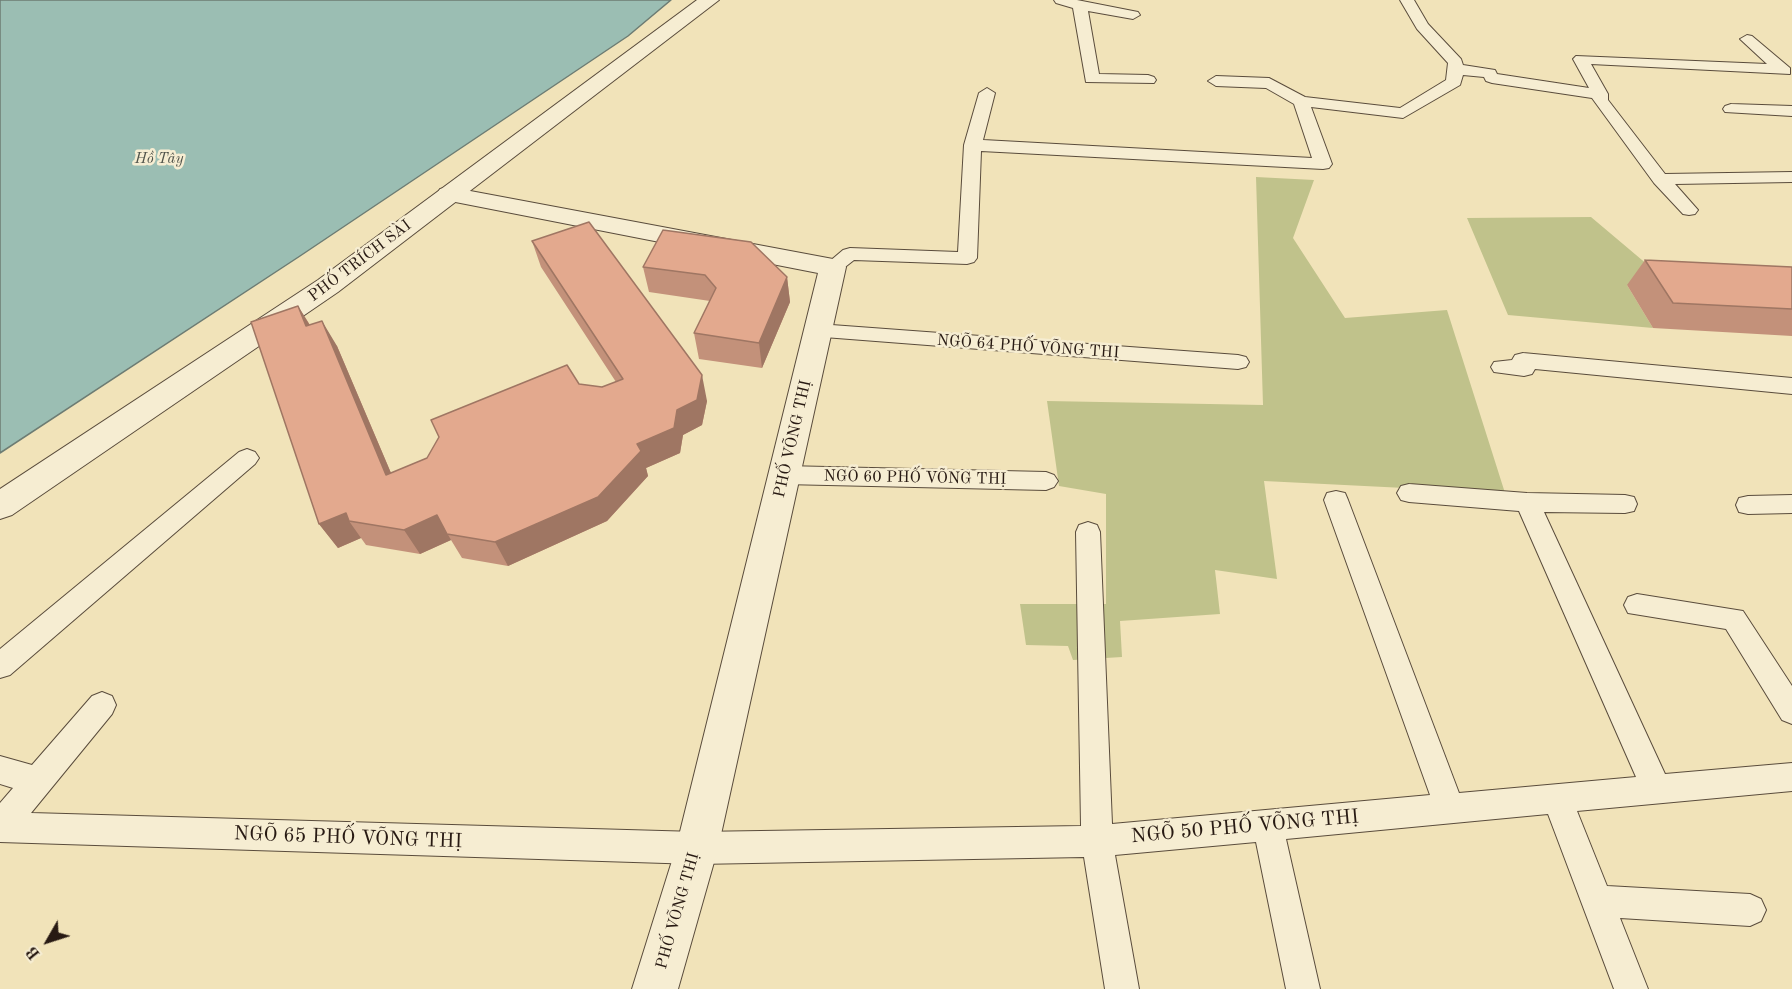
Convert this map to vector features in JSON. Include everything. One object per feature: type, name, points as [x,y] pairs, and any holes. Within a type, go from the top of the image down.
[{"type":"street","name":"PHỐ TRÍCH SÀI","points":[[0,506],[328,286],[709,0]]},
{"type":"street","points":[[449,194],[832,267]]},
{"type":"street","name":"PHỐ VÕNG THỊ","points":[[655,989],[697,848],[832,267]]},
{"type":"lane","points":[[1061,0],[1080,6],[1133,15]]},
{"type":"lane","points":[[1216,81],[1269,83],[1301,100],[1403,113],[1454,82],[1456,62],[1422,26],[1407,0]]},
{"type":"lane","points":[[1080,6],[1092,79],[1148,80]]},
{"type":"lane","points":[[1747,39],[1787,73]]},
{"type":"lane","points":[[1689,210],[1660,179],[1600,100],[1600,94],[1581,59],[1787,73]]},
{"type":"lane","points":[[1455,69],[1489,73],[1492,78],[1600,94]]},
{"type":"lane","points":[[832,267],[850,254],[967,258],[974,145],[987,93]]},
{"type":"lane","points":[[974,145],[1323,164],[1301,100]]},
{"type":"lane","points":[[1731,109],[1792,111]]},
{"type":"lane","points":[[1660,179],[1792,177]]},
{"type":"lane","name":"NGÕ 64 PHỐ VÕNG THỊ","points":[[818,331],[1238,362]]},
{"type":"lane","points":[[1502,367],[1524,369],[1523,360],[1792,386]]},
{"type":"lane","points":[[0,666],[247,458]]},
{"type":"lane","name":"NGÕ 60 PHỐ VÕNG THỊ","points":[[784,475],[1046,481]]},
{"type":"lane","points":[[1409,493],[1527,502],[1625,504]]},
{"type":"lane","points":[[1336,500],[1450,809]]},
{"type":"lane","points":[[1527,502],[1657,790]]},
{"type":"lane","points":[[1748,505],[1792,504]]},
{"type":"lane","points":[[1088,532],[1097,841],[1122,989]]},
{"type":"lane","points":[[1636,604],[1734,619],[1792,711]]},
{"type":"lane","points":[[0,827],[102,705]]},
{"type":"lane","points":[[0,770],[38,781]]},
{"type":"lane","name":"NGÕ 50 PHỐ VÕNG THỊ","points":[[697,848],[1097,841],[1792,777]]},
{"type":"lane","points":[[1557,800],[1631,989]]},
{"type":"lane","points":[[1268,825],[1303,989]]},
{"type":"lane","name":"NGÕ 65 PHỐ VÕNG THỊ","points":[[0,827],[697,848]]},
{"type":"lane","points":[[1596,901],[1750,910]]},
{"type":"green space","points":[[1256,177],[1314,180],[1293,238],[1345,318],[1447,310],[1505,493],[1264,481],[1277,579],[1215,570],[1220,614],[1120,621],[1122,657],[1073,660],[1068,646],[1026,645],[1020,604],[1106,604],[1106,494],[1059,486],[1047,401],[1263,405]]},
{"type":"green space","points":[[1591,217],[1674,287],[1627,285],[1653,328],[1508,315],[1467,218]]},
{"type":"water","name":"Hồ Tây","points":[[0,0],[671,0],[628,36],[300,256],[0,453]]},
{"type":"building","points":[[589,222],[702,375],[697,400],[677,410],[674,428],[637,444],[641,451],[598,497],[495,542],[447,534],[437,515],[404,530],[349,521],[346,513],[319,524],[251,322],[298,306],[306,326],[322,321],[386,475],[427,458],[439,437],[431,420],[567,365],[579,384],[602,387],[623,379],[532,241]]},
{"type":"building","points":[[663,230],[751,242],[787,277],[759,343],[694,333],[716,288],[705,275],[643,267]]},
{"type":"building","points":[[1645,260],[1792,267],[1792,309],[1673,303]]}]
